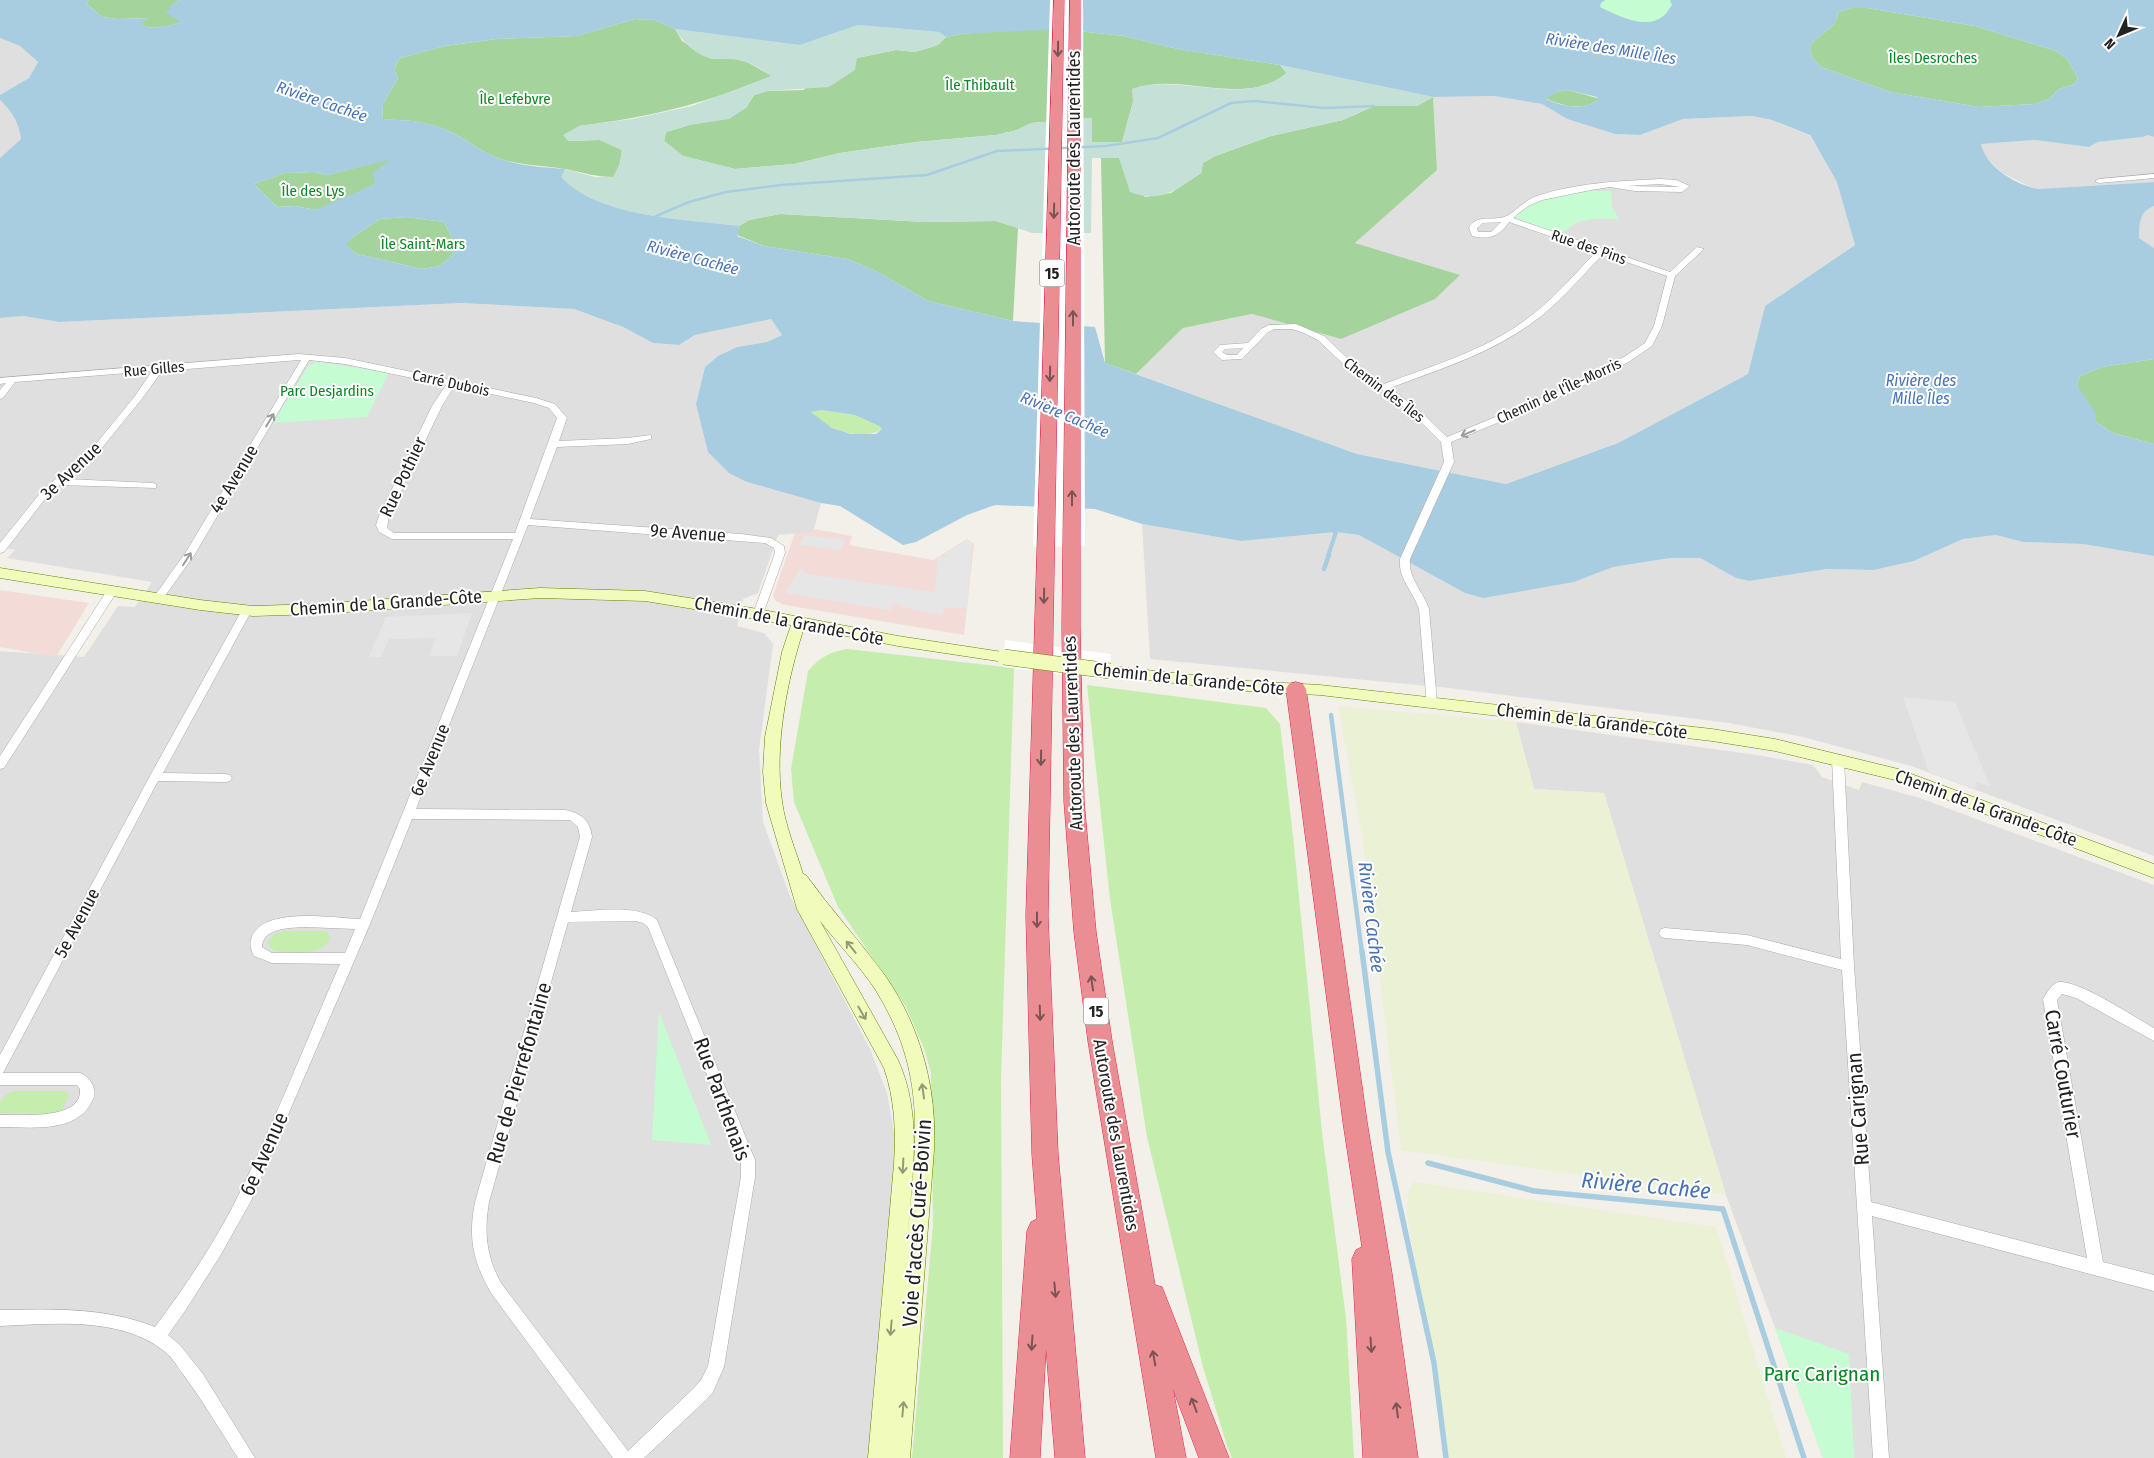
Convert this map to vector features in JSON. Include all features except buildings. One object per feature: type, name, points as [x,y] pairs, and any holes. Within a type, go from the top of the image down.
[{"type":"highway","name":"Autoroute des Laurentides","points":[[1059,0],[1037,916],[1045,1154],[1070,1458]]},
{"type":"highway","name":"Autoroute des Laurentides","points":[[1075,0],[1071,730],[1079,880],[1099,1033],[1171,1458]]},
{"type":"highway","points":[[1296,690],[1355,1122],[1379,1274],[1403,1458]]},
{"type":"highway","points":[[1355,1122],[1378,1458]]},
{"type":"highway","points":[[1025,1458],[1045,1154]]},
{"type":"highway","points":[[1136,1255],[1214,1458]]},
{"type":"main road","name":"Chemin de la Grande-Côte","points":[[0,573],[247,610],[310,610],[558,593],[629,595],[758,614],[914,644],[1110,671],[1220,684],[1431,702],[1718,736],[1838,759],[1924,784],[2154,871]]},
{"type":"main road","name":"Voie d'accès Curé-Boivin","points":[[799,622],[789,652],[775,722],[771,766],[776,810],[805,909],[892,1066],[902,1100],[904,1134],[901,1186],[880,1458]]},
{"type":"main road","name":"Voie d'accès Curé-Boivin","points":[[796,874],[889,997],[910,1040],[923,1092],[926,1129],[925,1150],[899,1458]]},
{"type":"street","points":[[2099,181],[2154,176]]},
{"type":"street","name":"Rue des Pins","points":[[1613,186],[1635,189],[1682,190],[1686,186],[1678,182],[1633,182],[1552,194],[1523,206],[1507,219],[1671,274]]},
{"type":"street","points":[[1671,274],[1700,249]]},
{"type":"street","points":[[1384,387],[1477,350],[1527,323],[1602,251]]},
{"type":"street","name":"Chemin de l'Île-Morris","points":[[1446,442],[1592,378],[1627,359],[1649,344],[1658,326],[1671,274]]},
{"type":"street","name":"Chemin des Îles","points":[[1250,345],[1264,331],[1272,327],[1282,326],[1300,329],[1321,338],[1361,376],[1384,387],[1418,414],[1446,442]]},
{"type":"street","name":"Rue Gilles","points":[[0,381],[282,357],[307,358]]},
{"type":"street","name":"Carré Dubois","points":[[307,358],[345,360],[552,406],[562,418],[554,444],[496,596]]},
{"type":"street","name":"4e Avenue","points":[[158,598],[190,554],[307,358]]},
{"type":"street","name":"3e Avenue","points":[[0,550],[40,498],[98,447],[138,398],[159,368]]},
{"type":"street","points":[[0,396],[12,381]]},
{"type":"street","name":"Rue Pothier","points":[[451,384],[437,406],[384,516],[381,525],[382,530],[392,536],[518,536]]},
{"type":"street","points":[[554,444],[628,441],[648,437]]},
{"type":"street","points":[[1431,702],[1424,608],[1421,597],[1404,573],[1405,559],[1448,462],[1446,442]]},
{"type":"street","points":[[58,482],[153,486]]},
{"type":"street","name":"9e Avenue","points":[[524,522],[741,537],[772,542],[779,546],[780,554],[758,614]]},
{"type":"street","points":[[0,764],[112,591]]},
{"type":"street","name":"6e Avenue","points":[[158,1337],[180,1306],[236,1217],[364,924],[496,596]]},
{"type":"street","name":"5e Avenue","points":[[0,1068],[155,777],[247,610]]},
{"type":"street","name":"Rue Carignan","points":[[1838,759],[1848,966],[1881,1458]]},
{"type":"street","points":[[155,777],[226,778]]},
{"type":"street","name":"Rue de Pierrefontaine","points":[[408,814],[565,815],[576,817],[585,827],[586,837],[482,1202],[478,1229],[484,1267],[496,1288],[623,1458]]},
{"type":"street","name":"Rue Parthenais","points":[[563,917],[636,916],[647,919],[653,924],[748,1160],[748,1177],[716,1367],[707,1386],[700,1394],[632,1458]]},
{"type":"street","points":[[349,959],[272,958],[261,955],[256,949],[256,945],[262,932],[279,924],[364,924]]},
{"type":"street","points":[[1666,933],[1747,940],[1848,966]]},
{"type":"street","name":"Carré Couturier","points":[[2096,1268],[2050,999],[2059,988],[2079,993],[2154,1036]]},
{"type":"street","points":[[0,1078],[74,1078],[80,1079],[88,1088],[86,1099],[82,1104],[63,1118],[48,1121],[0,1121]]},
{"type":"street","points":[[1864,1207],[2154,1283]]},
{"type":"street","points":[[0,1318],[44,1317],[111,1322],[130,1325],[158,1337],[171,1347],[196,1378],[247,1458]]},
{"type":"shaded area","points":[[858,25],[939,32],[946,37],[938,45],[915,52],[896,50],[857,58],[855,70],[829,87],[767,91],[754,95],[746,108],[729,119],[690,125],[666,132],[664,141],[683,156],[735,169],[794,164],[840,153],[916,142],[996,135],[1017,130],[1031,123],[1092,118],[1092,142],[1122,142],[1133,102],[1132,89],[1150,85],[1170,84],[1232,89],[1252,88],[1270,83],[1286,73],[1280,65],[1433,97],[1417,106],[1374,106],[1343,120],[1271,136],[1215,156],[1203,163],[1201,173],[1176,189],[1160,195],[1141,195],[1130,192],[1119,158],[1092,158],[1091,233],[1032,233],[996,221],[925,222],[780,214],[749,220],[739,226],[669,218],[620,209],[597,201],[577,191],[560,177],[565,169],[595,177],[613,177],[620,163],[622,150],[600,140],[568,141],[563,135],[579,126],[632,119],[692,106],[771,76],[750,63],[703,56],[687,44],[675,29],[800,45]]},
{"type":"shaded area","points":[[0,38],[20,46],[38,62],[29,78],[0,95]]},
{"type":"shaded area","points":[[1494,96],[1542,104],[1567,119],[1615,134],[1640,135],[1683,119],[1752,116],[1772,120],[1809,135],[1839,185],[1855,245],[1765,306],[1748,374],[1618,443],[1506,484],[1357,454],[1136,374],[1183,328],[1252,314],[1341,339],[1459,275],[1355,243],[1437,170],[1433,97]]},
{"type":"shaded area","points":[[0,100],[9,108],[20,128],[21,139],[0,158]]},
{"type":"shaded area","points":[[2148,135],[2154,137],[2154,182],[2038,189],[2030,187],[2001,172],[1983,154],[1981,144],[2035,140],[2089,147],[2098,142]]},
{"type":"shaded area","points":[[2154,206],[2154,248],[2139,238],[2140,217],[2148,208]]},
{"type":"shaded area","points":[[461,303],[574,309],[623,327],[653,343],[679,345],[695,335],[771,319],[782,335],[767,342],[737,347],[718,356],[705,367],[696,404],[747,482],[821,503],[813,532],[778,535],[758,593],[743,599],[737,626],[764,633],[773,644],[759,750],[763,822],[790,896],[870,1049],[887,1093],[896,1143],[868,1458],[0,1458],[0,651],[84,657],[118,606],[135,607],[152,582],[7,558],[15,550],[0,547],[0,318],[23,316],[59,322]]},
{"type":"shaded area","points":[[1142,524],[1241,541],[1336,532],[1359,535],[1465,593],[1574,582],[1613,567],[1670,558],[1700,558],[1736,578],[1749,581],[1827,569],[1874,570],[1914,561],[1963,539],[1996,535],[2023,542],[2083,544],[2154,556],[2154,856],[1911,766],[1803,737],[1729,723],[1449,688],[1150,659]]},
{"type":"shaded area","points":[[814,529],[852,536],[849,545],[933,560],[967,539],[974,544],[964,635],[785,605],[776,601],[773,595],[795,533],[813,532]]},
{"type":"shaded area","points":[[804,535],[845,540],[840,550],[800,545]]},
{"type":"shaded area","points":[[968,540],[972,543],[967,608],[945,608],[942,615],[900,607],[901,605],[895,603],[890,610],[786,593],[800,568],[808,574],[933,592],[935,591],[938,557],[947,557],[944,554]]},
{"type":"shaded area","points":[[0,590],[89,603],[56,657],[0,647]]},
{"type":"shaded area","points":[[472,613],[457,656],[429,656],[436,638],[389,639],[381,657],[369,657],[386,617]]},
{"type":"shaded area","points":[[1903,697],[1955,702],[1990,786],[1975,782],[1976,789],[1929,772]]},
{"type":"shaded area","points":[[1516,722],[1757,755],[1813,765],[1822,777],[1859,790],[1862,782],[1920,798],[2154,885],[2154,1458],[1823,1458],[1726,1195],[1604,793],[1534,789]]},
{"type":"green space","points":[[89,0],[181,0],[175,2],[182,23],[149,28],[140,24],[149,18],[118,19],[102,17],[87,4]]},
{"type":"green space","points":[[1566,0],[1700,0],[1639,30]]},
{"type":"green space","name":"Îles Desroches","points":[[1851,8],[1867,8],[1975,26],[2056,51],[2067,59],[2078,78],[2075,84],[2059,89],[2049,99],[2034,104],[1979,107],[1890,92],[1821,67],[1814,59],[1810,47],[1813,42],[1834,24],[1839,12]]},
{"type":"green space","name":"Île Lefebvre","points":[[635,19],[655,20],[675,29],[682,41],[712,59],[731,58],[747,62],[772,76],[700,102],[654,114],[579,126],[568,141],[600,140],[622,150],[620,163],[614,177],[511,162],[488,154],[453,133],[436,126],[400,120],[382,120],[383,104],[398,78],[394,69],[400,58],[445,46],[497,39],[577,36]]},
{"type":"green space","name":"Île Thibault","points":[[1028,29],[1060,29],[1124,36],[1178,49],[1280,65],[1287,73],[1270,83],[1251,88],[1232,89],[1171,84],[1133,89],[1133,102],[1122,142],[1092,142],[1092,118],[1031,123],[1017,130],[996,135],[916,142],[840,153],[794,164],[735,169],[683,156],[664,141],[666,132],[746,108],[754,95],[767,91],[803,90],[857,58],[896,50],[915,52],[938,45],[946,37],[961,34]]},
{"type":"green space","points":[[1568,90],[1597,98],[1597,101],[1578,107],[1545,98],[1557,92]]},
{"type":"green space","points":[[1433,97],[1437,170],[1355,243],[1460,275],[1435,299],[1341,339],[1252,314],[1183,328],[1136,374],[1105,363],[1101,158],[1119,158],[1145,197],[1171,193],[1201,173],[1203,163],[1215,156],[1271,136],[1343,120],[1374,106],[1417,106]]},
{"type":"green space","name":"Île des Lys","points":[[390,159],[373,185],[315,210],[296,206],[277,207],[254,184],[285,173],[314,172],[327,175]]},
{"type":"green space","points":[[1578,191],[1611,191],[1612,207],[1619,219],[1588,220],[1574,224],[1561,234],[1509,219],[1531,204]]},
{"type":"green space","points":[[780,214],[925,222],[996,221],[1018,228],[1013,321],[928,301],[878,272],[847,259],[764,246],[737,235],[739,226],[749,220]]},
{"type":"green space","name":"Île Saint-Mars","points":[[406,217],[444,222],[454,242],[452,256],[439,266],[422,269],[357,254],[345,245],[353,237],[380,219]]},
{"type":"green space","points":[[2154,359],[2154,444],[2113,433],[2096,422],[2077,385],[2080,376],[2102,367]]},
{"type":"green space","name":"Parc Desjardins","points":[[318,362],[389,373],[367,417],[273,423],[309,365]]},
{"type":"green space","points":[[821,410],[855,415],[882,429],[865,434],[839,430],[827,425],[811,412]]},
{"type":"green space","points":[[847,649],[1014,668],[1001,1079],[1003,1458],[912,1458],[933,1225],[931,1073],[924,1048],[906,1007],[838,907],[794,802],[791,769],[808,671],[826,656]]},
{"type":"green space","points":[[1087,685],[1266,708],[1280,724],[1294,845],[1322,1132],[1346,1318],[1354,1458],[1232,1458],[1227,1446],[1203,1367],[1147,1137],[1110,899]]},
{"type":"green space","points":[[1338,706],[1516,722],[1534,789],[1604,793],[1726,1195],[1401,1150],[1362,836]]},
{"type":"green space","points":[[283,931],[324,931],[328,932],[330,939],[326,945],[313,951],[274,951],[268,942],[275,934]]},
{"type":"green space","points":[[659,1012],[711,1145],[652,1140]]},
{"type":"green space","points":[[13,1091],[66,1091],[69,1095],[61,1114],[0,1113],[0,1102],[6,1094]]},
{"type":"green space","points":[[1414,1182],[1716,1227],[1786,1458],[1447,1458],[1407,1213],[1408,1193]]},
{"type":"green space","name":"Parc Carignan","points":[[1775,1328],[1849,1354],[1854,1458],[1823,1458]]},
{"type":"water","name":"Rivière des Mille Îles","points":[[0,0],[89,0],[87,4],[102,17],[118,19],[149,18],[141,24],[155,28],[181,23],[166,12],[175,2],[181,0],[1605,0],[1601,3],[1600,7],[1631,20],[1647,22],[1655,21],[1665,15],[1672,5],[1670,0],[2154,0],[2154,137],[2148,135],[2098,142],[2089,147],[2035,140],[1981,144],[1989,160],[2003,174],[2021,184],[2038,189],[2154,182],[2154,206],[2142,215],[2139,238],[2154,248],[2154,359],[2102,367],[2080,376],[2077,385],[2095,412],[2096,422],[2113,433],[2154,444],[2154,556],[2083,544],[2023,542],[1996,535],[1963,539],[1914,561],[1874,570],[1827,569],[1749,581],[1736,578],[1700,558],[1670,558],[1613,567],[1574,582],[1483,598],[1465,593],[1359,535],[1336,532],[1241,541],[1142,524],[1095,509],[995,505],[967,515],[916,542],[903,545],[840,506],[821,503],[747,482],[729,473],[708,452],[696,404],[705,367],[718,356],[737,347],[767,342],[782,335],[771,319],[695,335],[679,345],[653,343],[623,327],[574,309],[461,303],[59,322],[23,316],[0,318],[0,158],[21,139],[17,123],[8,108],[0,100],[0,95],[29,78],[38,62],[20,46],[0,38]],"holes":[[[1851,8],[1867,8],[1975,26],[2056,51],[2067,59],[2078,78],[2075,84],[2059,89],[2049,99],[2034,104],[1979,107],[1890,92],[1821,67],[1814,59],[1810,47],[1817,38],[1834,24],[1839,12]],[[635,19],[655,20],[675,29],[800,45],[858,25],[939,32],[946,37],[961,34],[1060,29],[1124,36],[1178,49],[1280,65],[1433,97],[1494,96],[1542,104],[1567,119],[1615,134],[1640,135],[1683,119],[1752,116],[1772,120],[1810,135],[1837,182],[1855,245],[1765,306],[1748,374],[1618,443],[1506,484],[1357,454],[1105,363],[1095,327],[1013,321],[928,301],[878,272],[847,259],[764,246],[737,236],[739,226],[669,218],[620,209],[597,201],[577,191],[561,177],[565,169],[529,166],[511,162],[493,156],[445,129],[428,124],[400,120],[382,120],[383,104],[398,78],[394,69],[400,58],[445,46],[497,39],[577,36]],[[1568,90],[1597,97],[1597,101],[1578,107],[1558,104],[1546,99],[1557,92]],[[389,160],[373,173],[375,181],[373,185],[315,210],[296,206],[277,207],[254,184],[285,173],[314,172],[327,175]],[[406,217],[444,222],[454,242],[452,256],[439,266],[422,269],[357,254],[346,245],[353,237],[380,219]],[[821,410],[855,415],[882,429],[876,434],[851,434],[832,428],[811,412]]]},
{"type":"pier","points":[[1050,0],[1083,0],[1085,546],[1033,547]]},
{"type":"pier","points":[[1005,640],[1111,654],[1110,680],[1003,667]]},
{"type":"waterway","points":[[656,216],[689,202],[726,192],[781,185],[927,175],[997,151],[1106,146],[1158,138],[1231,103],[1254,101],[1324,108],[1374,106]]},
{"type":"waterway","name":"Rivière Cachée","points":[[1328,556],[1336,532],[1331,530]]},
{"type":"waterway","name":"Rivière Cachée","points":[[1324,569],[1329,555]]},
{"type":"waterway","name":"Rivière Cachée","points":[[1331,715],[1362,953]]},
{"type":"waterway","points":[[1362,951],[1388,1152],[1434,1363],[1446,1458]]},
{"type":"waterway","name":"Rivière Cachée","points":[[1428,1163],[1534,1191],[1723,1209],[1804,1458]]}]
